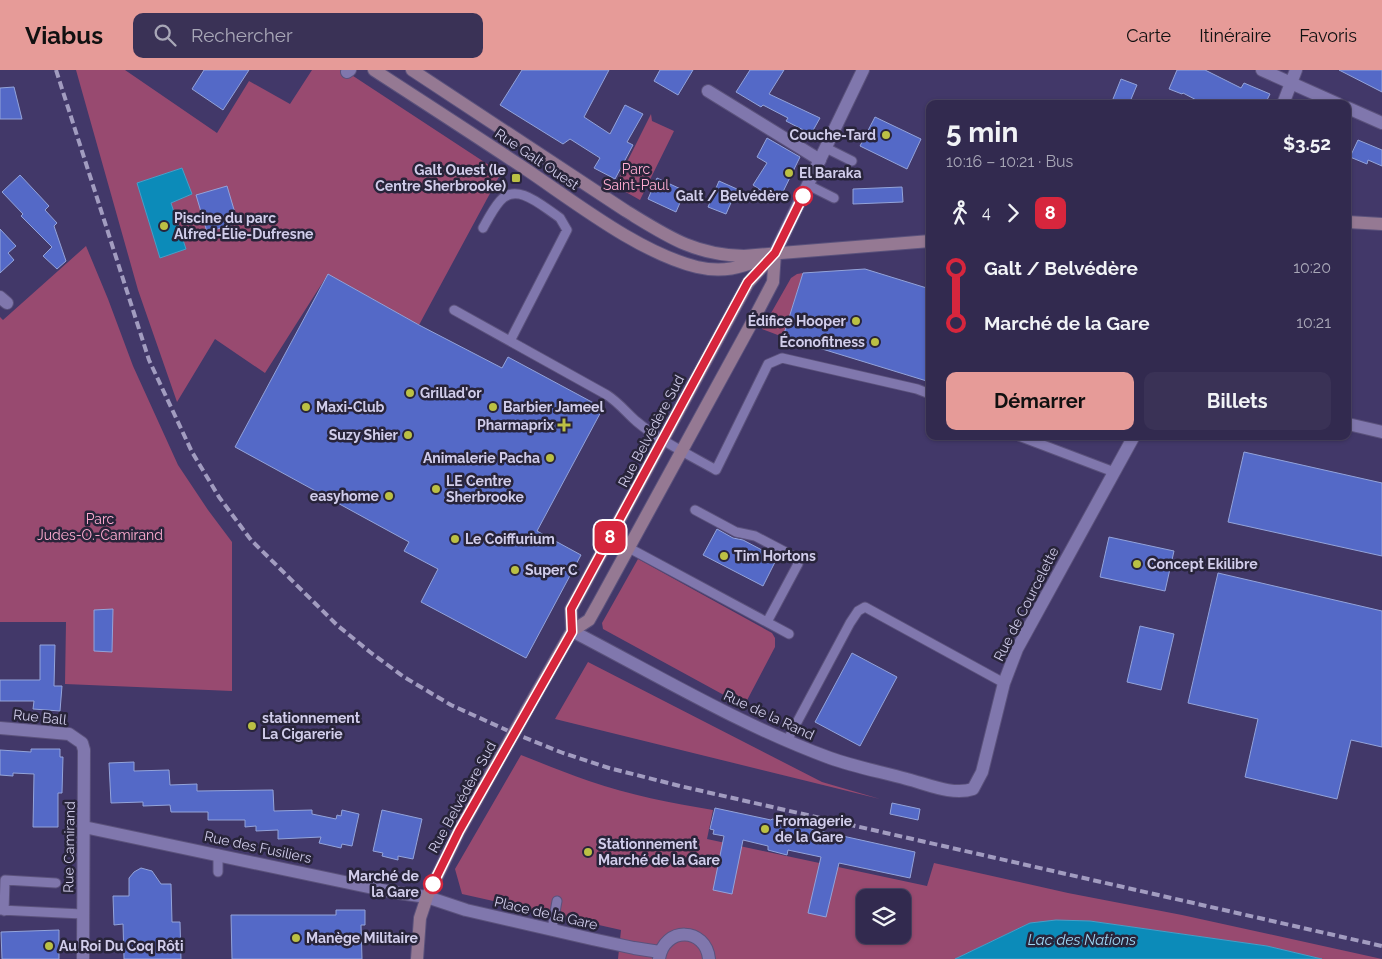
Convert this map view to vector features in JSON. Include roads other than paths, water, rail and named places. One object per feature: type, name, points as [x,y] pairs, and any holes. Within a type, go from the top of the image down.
[{"type":"main road","name":"Rue Galt Ouest","points":[[374,70],[616,230],[662,254],[698,267],[719,270],[743,267],[775,253]]},
{"type":"main road","name":"Rue Galt Ouest","points":[[412,70],[610,201],[674,239],[699,250],[730,255],[926,241]]},
{"type":"main road","points":[[1351,222],[1382,224]]},
{"type":"main road","name":"Rue Belvédère Sud","points":[[572,632],[571,609],[748,282],[775,253]]},
{"type":"main road","name":"Rue Belvédère Sud","points":[[417,959],[420,918],[426,897],[459,831],[572,632],[589,620],[629,548],[773,282],[775,253]]},
{"type":"street","name":"Rue Belvédère Sud","points":[[775,253],[862,70]]},
{"type":"street","points":[[1262,70],[1329,100]]},
{"type":"street","points":[[1284,100],[1296,70]]},
{"type":"street","points":[[708,91],[820,160]]},
{"type":"street","points":[[1351,109],[1382,123]]},
{"type":"street","points":[[1351,425],[1382,432]]},
{"type":"street","name":"Rue de Courcelette","points":[[966,791],[973,789],[982,772],[1004,683],[1017,650],[1132,440]]},
{"type":"street","name":"Rue de la Rand","points":[[572,632],[744,721],[787,741],[832,759],[940,788],[966,791]]},
{"type":"street","name":"Rue Ball","points":[[0,728],[56,732],[70,734],[77,738]]},
{"type":"street","name":"Rue Camirand","points":[[77,738],[82,743],[84,750],[83,959]]},
{"type":"street","name":"Rue des Fusiliers","points":[[84,826],[392,892],[426,897]]},
{"type":"street","name":"Place de la Gare","points":[[426,897],[466,910],[660,955],[664,944],[671,938],[687,935],[695,937],[702,942],[707,949],[709,959]]},
{"type":"lane","points":[[826,148],[852,161]]},
{"type":"lane","points":[[808,185],[834,198]]},
{"type":"lane","points":[[482,228],[501,200],[507,196],[520,194],[527,196],[560,218],[567,230],[510,341]]},
{"type":"lane","points":[[454,310],[607,394],[618,402],[635,420],[664,440],[716,470],[768,364],[782,358],[926,392]]},
{"type":"lane","points":[[1030,440],[1114,472]]},
{"type":"lane","points":[[695,510],[736,532],[755,536],[797,558],[798,564],[767,622]]},
{"type":"lane","points":[[629,548],[790,634]]},
{"type":"lane","points":[[787,741],[850,623],[858,611],[865,607],[1004,683]]},
{"type":"lane","points":[[218,854],[218,872]]},
{"type":"lane","points":[[56,883],[5,880],[2,911],[82,914]]},
{"type":"lane","points":[[552,929],[557,902]]},
{"type":"water","name":"Piscine du parc Alfred-Élie-Dufresne","points":[[182,168],[192,194],[171,203],[186,249],[160,258],[137,183]]},
{"type":"water","name":"Lac des Nations","points":[[1056,920],[1090,921],[1267,946],[1322,959],[955,959],[1030,923]]},
{"type":"railway","points":[[56,70],[149,360],[192,452],[219,497],[251,540],[337,625],[404,677],[451,705],[513,733],[563,753],[609,768],[680,786],[1382,946]]},
{"type":"place","name":"Couche-Tard","points":[[886,135]]},
{"type":"place","name":"El Baraka","points":[[789,173]]},
{"type":"place","name":"Galt Ouest (le Centre Sherbrooke)","points":[[516,178]]},
{"type":"place","name":"Galt / Belvédère","points":[[803,196]]},
{"type":"place","name":"Piscine du parc Alfred-Élie-Dufresne","points":[[164,226]]},
{"type":"place","name":"Édifice Hooper","points":[[856,321]]},
{"type":"place","name":"Éconofitness","points":[[875,342]]},
{"type":"place","name":"Grillad'or","points":[[410,393]]},
{"type":"place","name":"Maxi-Club","points":[[306,407]]},
{"type":"place","name":"Barbier Jameel","points":[[493,407]]},
{"type":"place","name":"Pharmaprix","points":[[564,425]]},
{"type":"place","name":"Suzy Shier","points":[[408,435]]},
{"type":"place","name":"Animalerie Pacha","points":[[550,458]]},
{"type":"place","name":"LE Centre Sherbrooke","points":[[436,489]]},
{"type":"place","name":"easyhome","points":[[389,496]]},
{"type":"place","name":"Le Coiffurium","points":[[455,539]]},
{"type":"place","name":"Tim Hortons","points":[[724,556]]},
{"type":"place","name":"Concept Ekilibre","points":[[1137,564]]},
{"type":"place","name":"Super C","points":[[515,570]]},
{"type":"place","name":"stationnement La Cigarerie","points":[[252,726]]},
{"type":"place","name":"Fromagerie de la Gare","points":[[765,829]]},
{"type":"place","name":"Stationnement Marché de la Gare","points":[[588,852]]},
{"type":"place","name":"Marché de la Gare","points":[[433,884]]},
{"type":"place","name":"Manège Militaire","points":[[296,938]]},
{"type":"place","name":"Au Roi Du Coq Rôti","points":[[49,946]]},
{"type":"park label","name":"Parc Saint-Paul","points":[[636,178]]},
{"type":"park label","name":"Parc Judes-O.-Camirand","points":[[100,528]]}]
